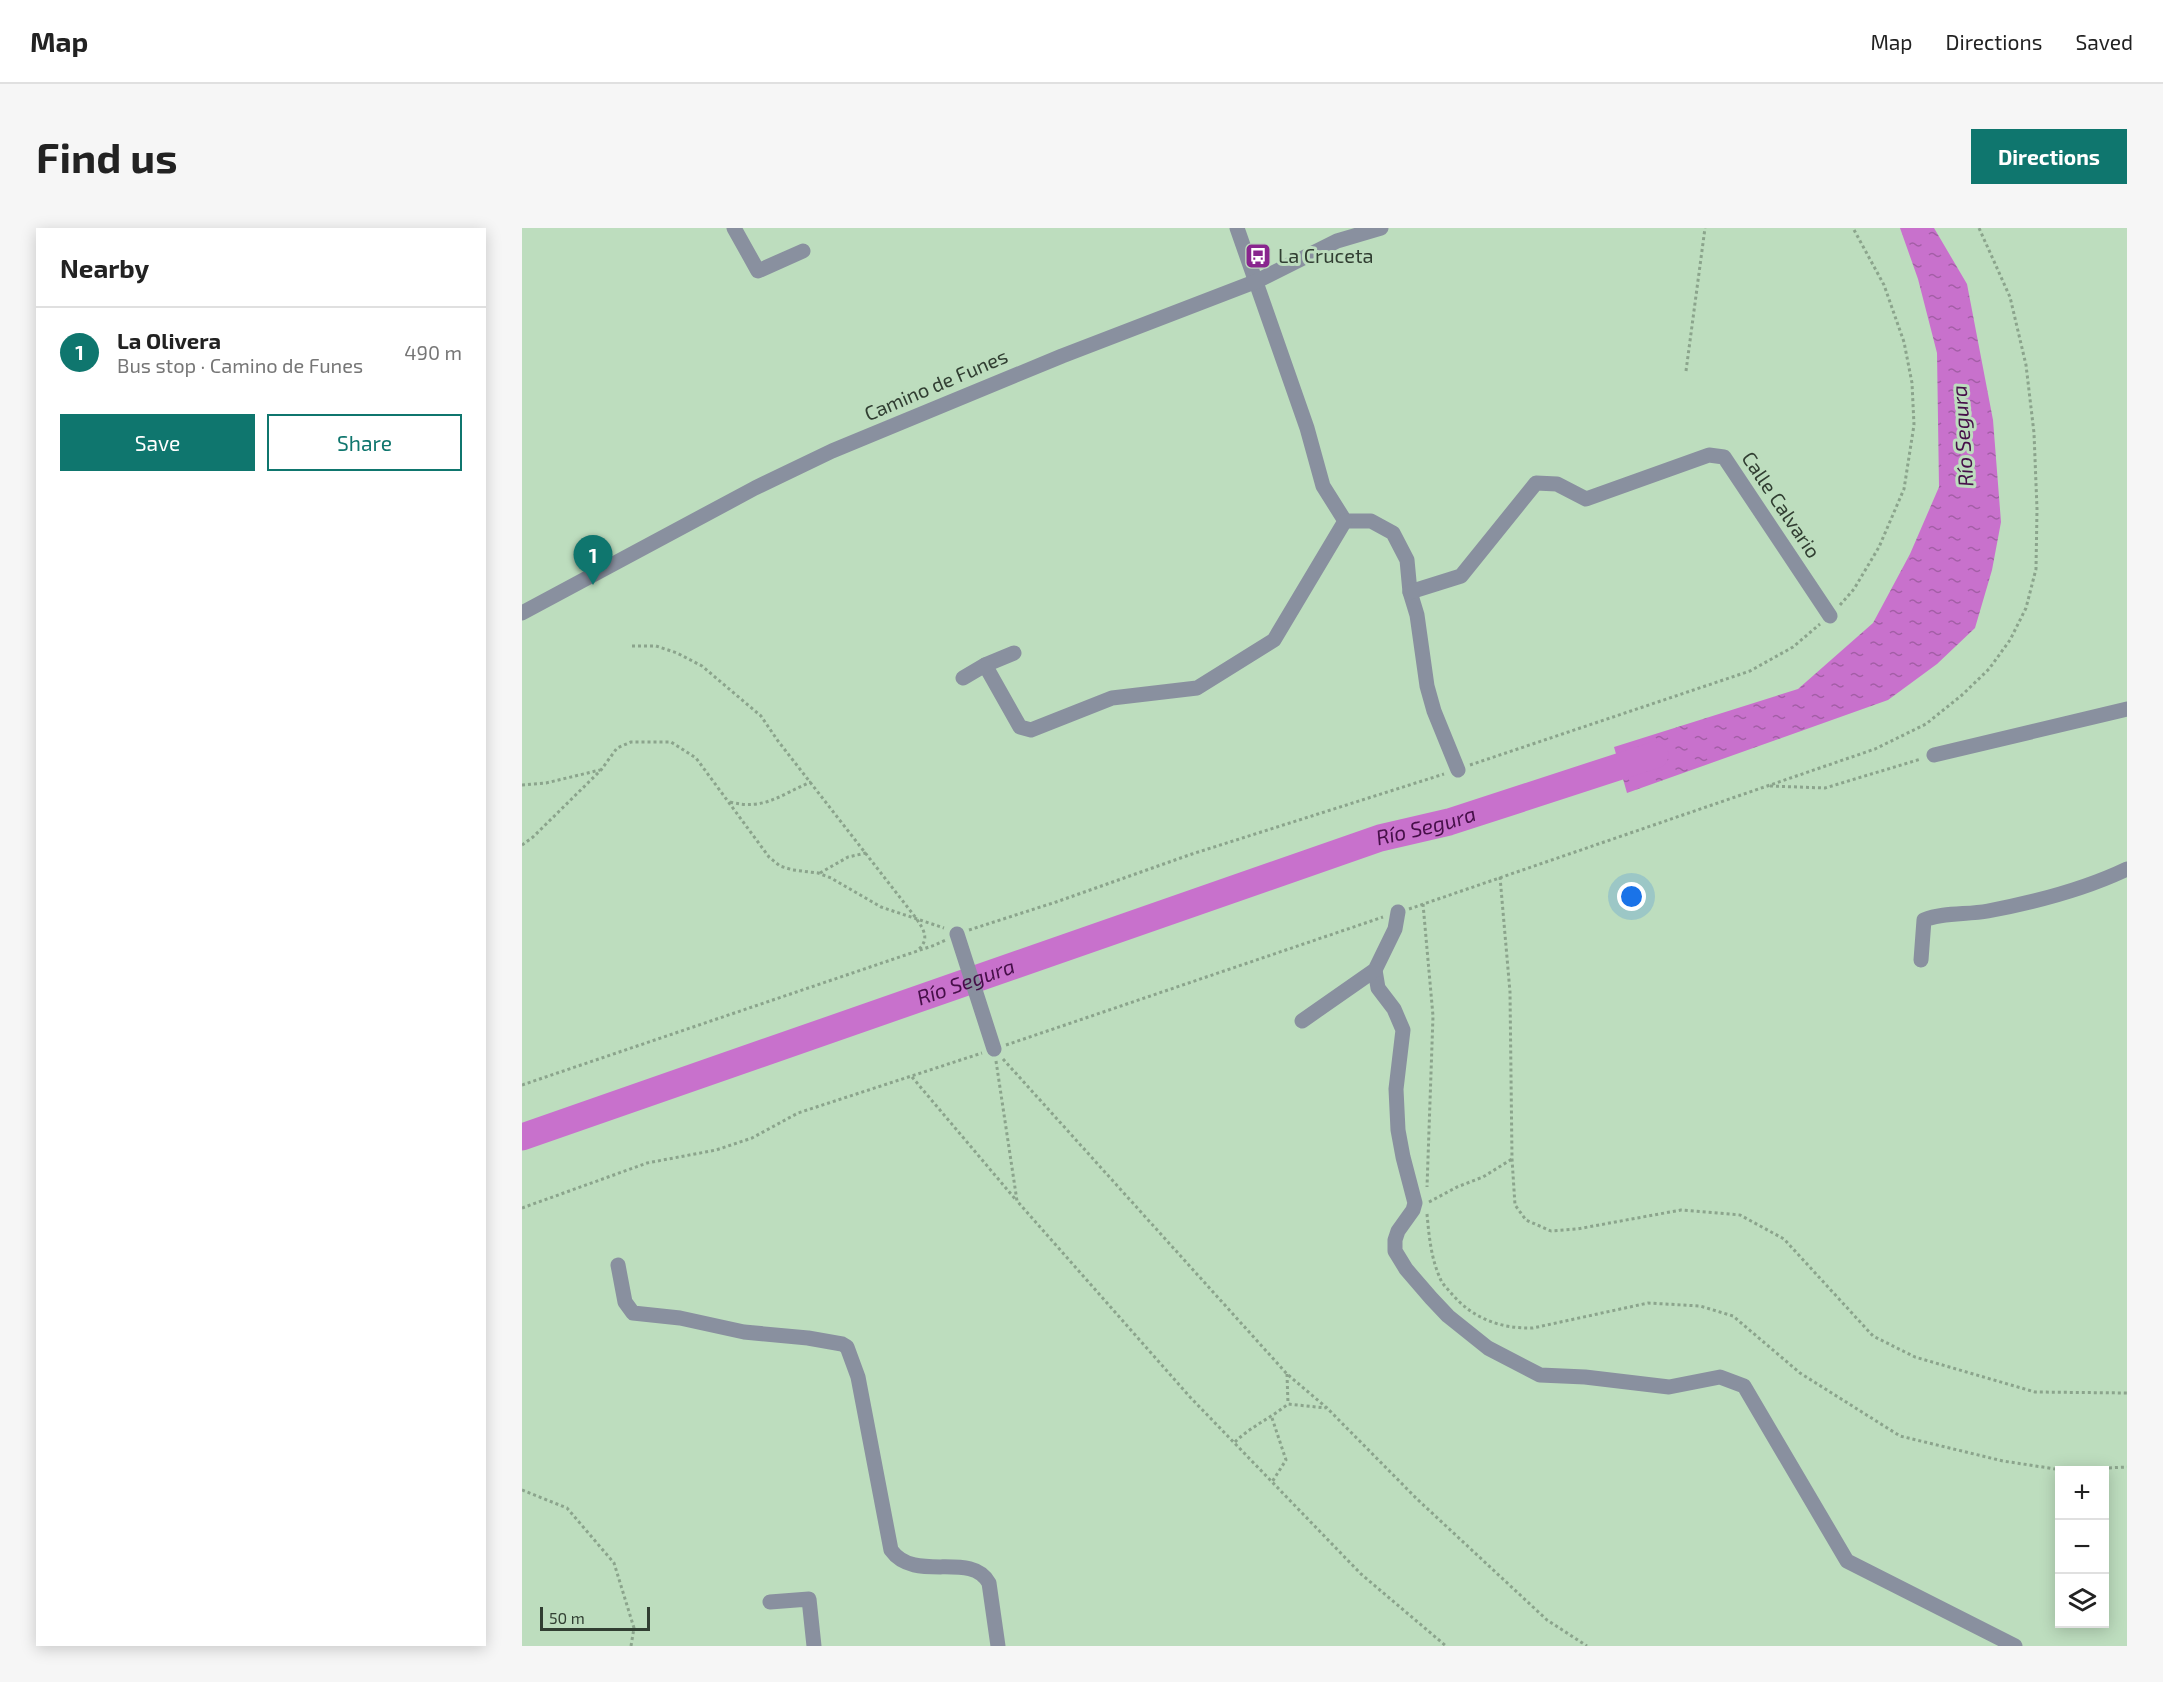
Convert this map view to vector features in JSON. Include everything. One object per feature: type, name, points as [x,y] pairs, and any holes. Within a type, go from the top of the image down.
[{"type":"street","points":[[734,228],[758,271],[803,251]]},
{"type":"street","points":[[1237,228],[1307,429],[1323,486],[1345,521]]},
{"type":"street","name":"Camino de Funes","points":[[522,613],[755,488],[832,451],[1062,356],[1257,280],[1337,241],[1381,228]]},
{"type":"street","name":"Calle Calvario","points":[[1410,591],[1461,576],[1536,483],[1557,484],[1586,499],[1709,455],[1724,458],[1830,616]]},
{"type":"street","points":[[1345,521],[1371,521],[1393,533],[1407,560],[1410,591],[1417,615],[1427,686],[1434,711],[1458,770]]},
{"type":"street","points":[[985,665],[1020,727],[1031,730],[1112,698],[1197,688],[1274,640],[1345,521]]},
{"type":"street","points":[[963,678],[985,665],[1014,653]]},
{"type":"street","points":[[1934,755],[2127,709]]},
{"type":"street","points":[[1921,960],[1924,920],[2037,902],[2099,882],[2127,869]]},
{"type":"street","points":[[1302,1021],[1376,970],[1395,929],[1398,912]]},
{"type":"street","points":[[957,934],[994,1049]]},
{"type":"street","points":[[1376,970],[1378,988],[1394,1009],[1403,1030],[1396,1089],[1397,1108],[1403,1157],[1415,1203],[1420,1207],[1398,1231],[1395,1251],[1406,1269],[1442,1310],[1488,1348],[1540,1374],[1669,1387],[1720,1377],[1744,1386],[1847,1561],[2015,1646]]},
{"type":"street","points":[[618,1265],[625,1302],[633,1313],[680,1318],[744,1332],[826,1341],[847,1347],[858,1377],[891,1550],[903,1562],[914,1566],[968,1569],[978,1571],[984,1576],[988,1584],[998,1646]]},
{"type":"street","points":[[770,1602],[809,1599],[814,1646]]},
{"type":"path","points":[[1686,371],[1705,228]]},
{"type":"path","points":[[522,1084],[917,952],[957,934],[1056,903],[1192,854],[1458,770],[1750,671],[1793,647],[1830,616],[1854,589],[1879,547],[1904,489],[1914,425],[1912,383],[1904,342],[1884,285],[1853,228]]},
{"type":"path","points":[[522,1208],[647,1163],[716,1150],[752,1138],[798,1113],[912,1077],[1875,749],[1926,724],[1962,695],[1989,669],[2010,640],[2026,608],[2036,569],[2037,509],[2034,433],[2026,365],[2010,297],[1979,228]]},
{"type":"path","points":[[632,646],[656,646],[677,653],[702,666],[761,716],[916,918],[926,936],[924,945],[917,952]]},
{"type":"path","points":[[522,845],[601,770],[617,748],[631,742],[671,742],[696,758],[775,861],[793,870],[818,873],[881,907],[957,934]]},
{"type":"path","points":[[1767,786],[1826,788],[1934,755]]},
{"type":"path","points":[[522,785],[546,783],[601,770]]},
{"type":"path","points":[[729,802],[754,805],[773,801],[811,782]]},
{"type":"path","points":[[818,873],[848,857],[867,853]]},
{"type":"path","points":[[1500,877],[1510,992],[1512,1159],[1515,1206],[1526,1220],[1551,1231],[1577,1229],[1681,1210],[1740,1215],[1784,1239],[1873,1336],[1915,1357],[2035,1392],[2127,1393]]},
{"type":"path","points":[[1423,904],[1434,1016],[1420,1207],[1433,1262],[1441,1281],[1463,1306],[1474,1314],[1500,1325],[1533,1328],[1647,1303],[1700,1306],[1733,1316],[1800,1373],[1900,1436],[2003,1461],[2055,1469]]},
{"type":"path","points":[[994,1049],[1017,1201]]},
{"type":"path","points":[[994,1049],[1287,1374],[1328,1408],[1417,1499],[1547,1620],[1587,1646]]},
{"type":"path","points":[[912,1077],[1017,1201],[1189,1396],[1361,1574],[1446,1646]]},
{"type":"path","points":[[1420,1207],[1457,1187],[1483,1177],[1512,1159]]},
{"type":"path","points":[[1287,1374],[1288,1404]]},
{"type":"path","points":[[1235,1442],[1244,1433],[1271,1418],[1288,1404],[1328,1408]]},
{"type":"path","points":[[1271,1418],[1286,1460],[1272,1482]]},
{"type":"path","points":[[2109,1468],[2127,1467]]},
{"type":"path","points":[[522,1490],[567,1508],[614,1563],[634,1628],[631,1646]]},
{"type":"water","points":[[1900,228],[1934,228],[1967,284],[1993,420],[2001,522],[1992,570],[1975,628],[1937,664],[1888,700],[1627,793],[1614,747],[1798,689],[1873,623],[1910,554],[1939,487],[1937,353],[1918,279]]},
{"type":"waterway","name":"Río Segura","points":[[522,1137],[1380,838],[1449,822],[1655,755]]},
{"type":"place","name":"La Cruceta","points":[[1258,256]]},
{"type":"place","name":"La Olivera","points":[[593,585]]}]
